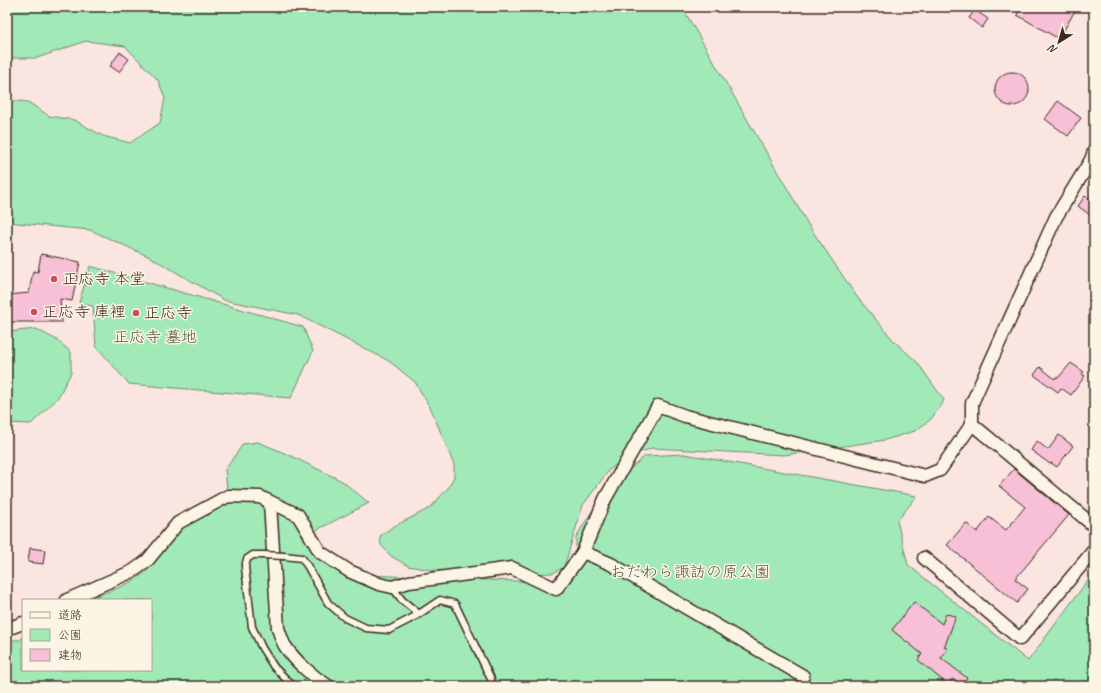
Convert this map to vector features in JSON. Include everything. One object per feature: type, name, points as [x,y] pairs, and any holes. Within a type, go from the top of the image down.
[{"type":"street","points":[[69,599],[133,571],[146,561],[178,524],[228,496],[260,497],[298,515],[320,552],[349,571],[379,584],[392,586],[410,582],[512,568],[556,589],[583,552],[605,498],[658,406],[685,416],[925,476],[940,470],[972,424],[972,403],[1056,217],[1091,160],[1094,151]]},
{"type":"street","points":[[972,424],[1094,526]]},
{"type":"street","points":[[270,502],[278,628],[285,646],[303,667],[322,683],[328,686]]},
{"type":"street","points":[[924,558],[1020,639],[1094,550]]},
{"type":"street","points":[[583,552],[611,564],[804,676]]},
{"type":"street","points":[[7,629],[22,623]]},
{"type":"lane","points":[[293,686],[274,667],[262,648],[252,627],[245,567],[247,559],[253,555],[302,558],[328,604],[344,618],[366,628],[389,630],[419,614],[440,600],[455,604],[491,679]]},
{"type":"lane","points":[[392,586],[402,600],[419,614]]},
{"type":"green space","points":[[7,7],[682,7],[809,226],[857,297],[894,341],[917,362],[944,400],[930,420],[915,431],[885,440],[784,455],[652,448],[625,458],[609,470],[583,505],[564,567],[553,573],[529,574],[432,570],[408,566],[391,556],[381,545],[380,536],[391,528],[430,508],[448,488],[454,477],[454,465],[446,445],[431,409],[415,382],[389,361],[298,315],[224,300],[150,257],[90,230],[7,222],[7,100],[28,102],[49,116],[74,120],[103,136],[130,143],[160,123],[165,98],[158,80],[125,46],[86,41],[37,58],[7,58]]},
{"type":"green space","name":"正応寺 墓地","points":[[90,266],[303,327],[313,351],[291,398],[129,384],[96,346],[93,306],[79,303]]},
{"type":"green space","points":[[36,329],[57,340],[71,352],[71,373],[57,399],[31,424],[7,423],[7,332]]},
{"type":"green space","name":"おだわら諏訪の原公園","points":[[258,442],[289,455],[342,481],[369,503],[303,537],[307,544],[320,558],[367,575],[563,583],[576,560],[576,537],[604,492],[645,456],[684,454],[917,496],[897,521],[908,565],[1028,661],[1094,572],[1094,686],[7,686],[7,640],[20,640],[22,638],[22,671],[152,671],[152,599],[88,599],[122,586],[142,575],[151,567],[168,542],[178,531],[199,516],[228,499],[225,470],[243,444]]},
{"type":"building","points":[[1021,7],[1077,7],[1059,39],[1017,15]]},
{"type":"building","points":[[975,10],[988,19],[982,28],[969,18]]},
{"type":"building","points":[[120,52],[129,59],[119,72],[110,66]]},
{"type":"building","points":[[1012,72],[1024,77],[1029,89],[1024,101],[1012,106],[1000,101],[995,89],[1000,77]]},
{"type":"building","points":[[1058,101],[1081,118],[1068,136],[1045,119]]},
{"type":"building","points":[[1085,196],[1094,202],[1094,218],[1078,206]]},
{"type":"building","points":[[41,254],[80,262],[72,301],[60,299],[62,322],[7,322],[7,295],[29,293],[33,271],[38,272]]},
{"type":"building","points":[[1071,363],[1084,372],[1082,374],[1085,376],[1071,395],[1061,388],[1058,392],[1034,375],[1040,367],[1055,379],[1056,377],[1058,378]]},
{"type":"building","points":[[1059,435],[1073,446],[1057,467],[1051,463],[1050,464],[1031,450],[1037,441],[1048,450]]},
{"type":"building","points":[[1014,469],[1069,515],[1015,579],[1028,589],[1017,603],[947,545],[966,523],[977,532],[989,517],[1006,530],[1025,507],[999,486]]},
{"type":"building","points":[[30,548],[45,550],[43,564],[28,562]]},
{"type":"building","points":[[914,602],[942,624],[946,614],[956,616],[944,647],[948,649],[941,658],[967,678],[961,686],[952,679],[948,685],[918,660],[922,654],[892,630]]},
{"type":"place","name":"正応寺 本堂","points":[[54,279]]},
{"type":"place","name":"正応寺 庫裡","points":[[34,312]]},
{"type":"place","name":"正応寺","points":[[136,313]]}]
